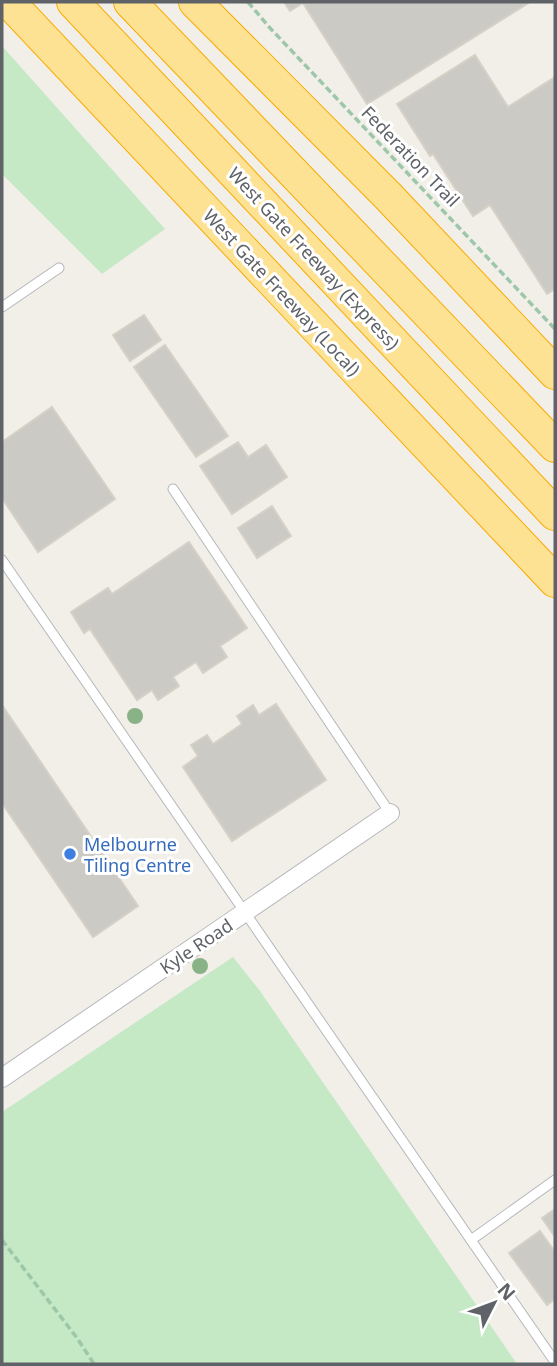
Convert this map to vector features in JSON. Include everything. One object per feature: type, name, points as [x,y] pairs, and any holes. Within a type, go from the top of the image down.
[{"type":"highway","name":"West Gate Freeway (Local)","points":[[9,2],[555,581]]},
{"type":"highway","name":"West Gate Freeway (Express)","points":[[73,2],[555,514]]},
{"type":"highway","points":[[130,2],[555,446]]},
{"type":"highway","points":[[195,2],[388,197],[555,373]]},
{"type":"highway","points":[[221,2],[388,197]]},
{"type":"street","name":"Kyle Road","points":[[2,1077],[390,813]]},
{"type":"lane","points":[[2,307],[59,268]]},
{"type":"lane","points":[[173,489],[390,813]]},
{"type":"lane","points":[[2,560],[555,1362]]},
{"type":"lane","points":[[471,1240],[555,1180]]},
{"type":"path","name":"Federation Trail","points":[[248,2],[555,329]]},
{"type":"path","points":[[2,1240],[94,1364]]},
{"type":"green space","points":[[2,46],[165,229],[102,274],[2,174]]},
{"type":"green space","points":[[233,957],[260,991],[517,1364],[2,1364],[2,1112]]},
{"type":"building","points":[[284,2],[530,2],[367,104],[303,3],[290,11]]},
{"type":"building","points":[[475,55],[508,107],[555,77],[555,289],[547,294],[490,205],[473,216],[397,104]]},
{"type":"building","points":[[144,315],[161,340],[130,361],[113,335]]},
{"type":"building","points":[[165,345],[228,436],[196,457],[134,367]]},
{"type":"building","points":[[52,407],[115,499],[38,552],[2,498],[2,442]]},
{"type":"building","points":[[238,442],[248,457],[266,445],[287,477],[232,514],[200,466]]},
{"type":"building","points":[[272,506],[291,536],[257,558],[238,528]]},
{"type":"building","points":[[189,542],[247,628],[220,646],[227,657],[203,673],[196,662],[173,677],[179,686],[158,700],[152,690],[137,700],[90,629],[84,633],[71,612],[108,588],[112,594]]},
{"type":"building","points":[[276,704],[326,780],[232,841],[183,767],[198,756],[191,745],[207,735],[213,744],[242,724],[237,716],[253,705],[259,715]]},
{"type":"building","name":"Melbourne Tiling Centre","points":[[2,705],[138,906],[93,937],[2,803]]},
{"type":"building","points":[[555,1209],[555,1237],[542,1218]]},
{"type":"building","points":[[540,1231],[555,1252],[555,1299],[547,1305],[509,1253]]},
{"type":"place","name":"Melbourne Tiling Centre","points":[[70,854]]}]
